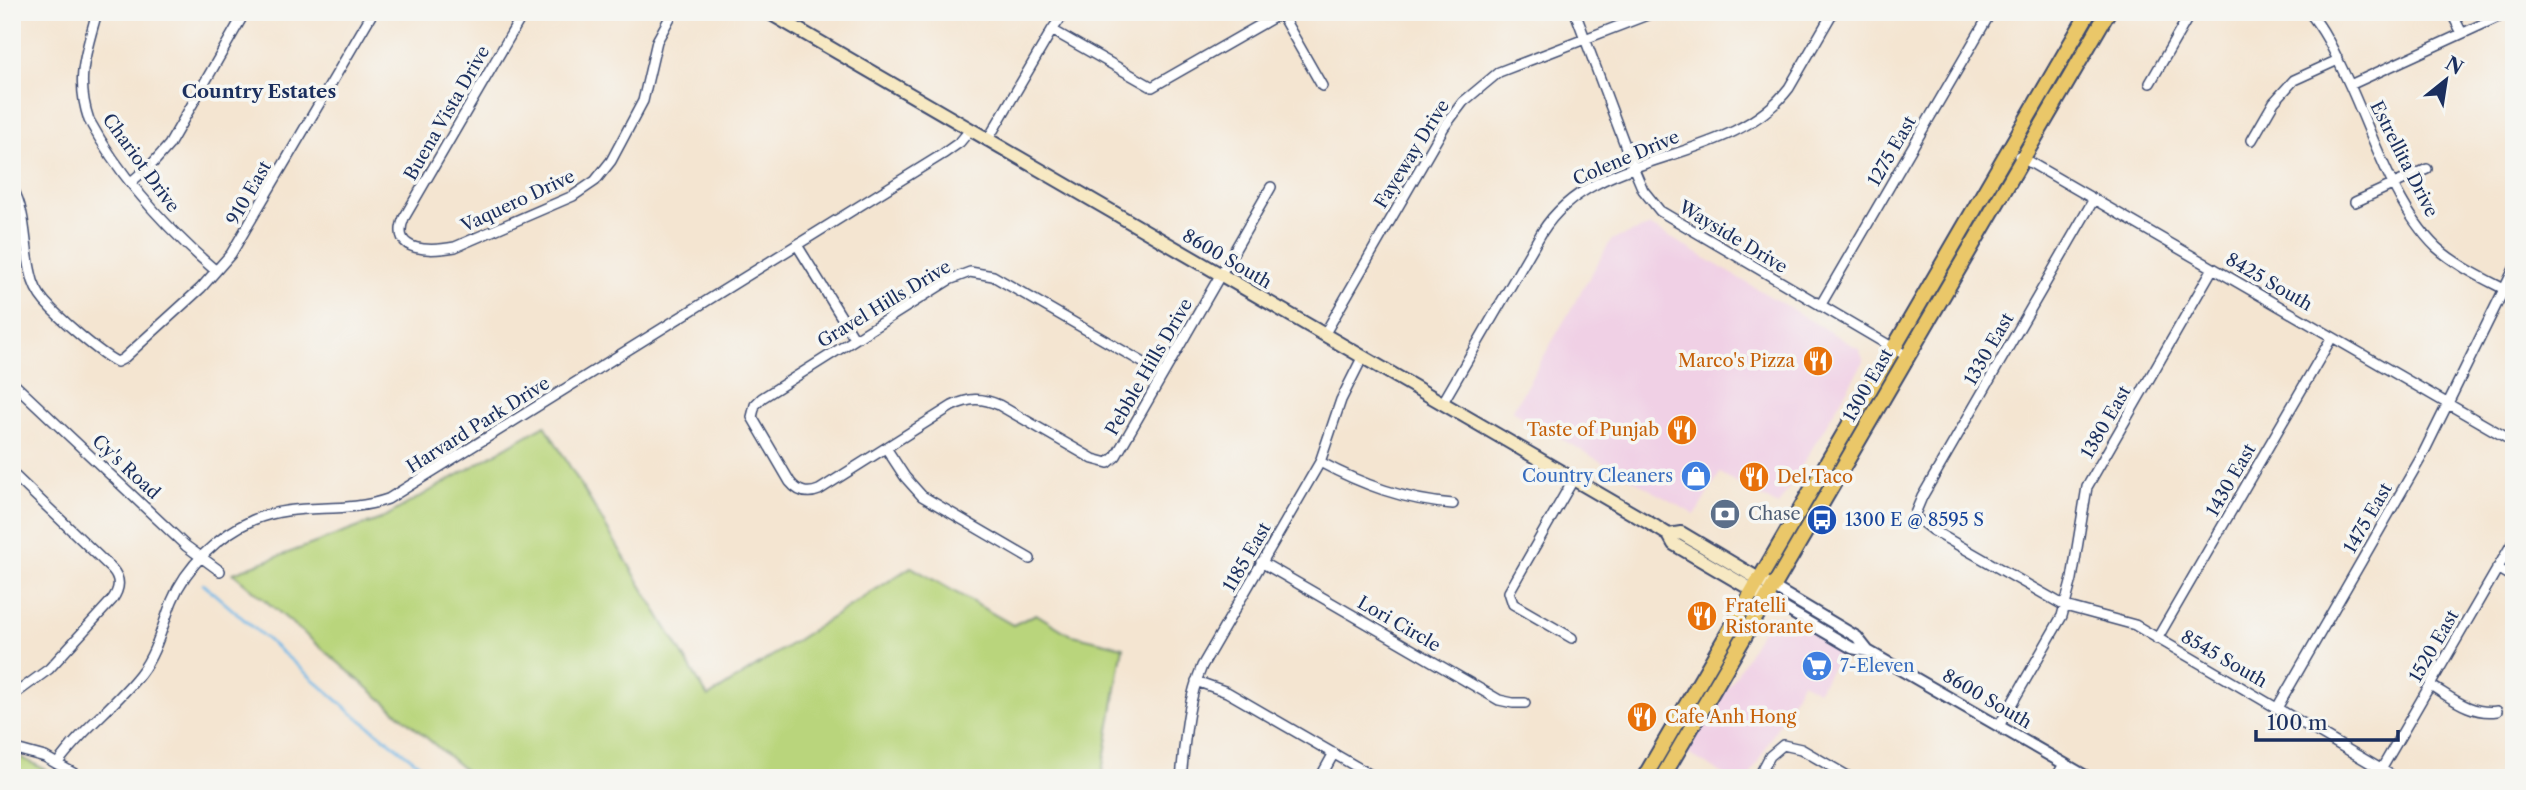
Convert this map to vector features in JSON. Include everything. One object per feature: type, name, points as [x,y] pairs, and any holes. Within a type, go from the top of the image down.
[{"type":"main road","name":"1300 East","points":[[1644,778],[1867,426],[1901,352],[2009,150],[2089,12]]},
{"type":"main road","name":"1300 East","points":[[1662,778],[1855,415],[1901,352],[2023,158],[2108,12]]},
{"type":"main road","name":"8600 South","points":[[770,13],[1669,535],[1681,533],[1764,589]]},
{"type":"main road","points":[[1855,415],[1867,426]]},
{"type":"street","name":"Chariot Drive","points":[[97,12],[82,69],[84,103],[97,134],[154,212],[183,243],[216,271]]},
{"type":"street","points":[[131,182],[169,145],[245,12]]},
{"type":"street","name":"910 East","points":[[12,187],[20,207],[36,289],[56,313],[117,362],[166,321],[216,271],[242,237],[373,12]]},
{"type":"street","name":"Buena Vista Drive","points":[[400,232],[404,218],[524,12]]},
{"type":"street","name":"Vaquero Drive","points":[[400,232],[402,238],[412,247],[440,250],[455,247],[573,196],[595,181],[611,161],[643,101],[657,41],[673,12]]},
{"type":"street","points":[[987,141],[1065,12]]},
{"type":"street","name":"Wayside Drive","points":[[1575,12],[1634,169],[1643,190],[1660,211],[1901,352]]},
{"type":"street","name":"Fayeway Drive","points":[[1324,335],[1444,127],[1463,102],[1499,72],[1655,12]]},
{"type":"street","name":"Colene Drive","points":[[1442,404],[1549,221],[1566,202],[1587,187],[1732,132],[1758,119],[1788,88],[1833,12]]},
{"type":"street","name":"1275 East","points":[[1820,306],[1991,12]]},
{"type":"street","points":[[2150,83],[2191,12]]},
{"type":"street","name":"Estrellita Drive","points":[[2309,12],[2324,31],[2410,215],[2437,248],[2454,261],[2504,289]]},
{"type":"street","points":[[2451,12],[2462,33]]},
{"type":"street","points":[[2350,85],[2510,12]]},
{"type":"street","points":[[1052,30],[1152,87],[1282,13],[1322,86]]},
{"type":"street","points":[[2252,140],[2274,102],[2294,80],[2338,60]]},
{"type":"street","name":"Harvard Park Drive","points":[[57,764],[71,745],[141,673],[159,639],[180,585],[201,557],[237,528],[274,513],[297,509],[367,507],[388,499],[954,147],[970,130]]},
{"type":"street","name":"8425 South","points":[[2009,150],[2514,442]]},
{"type":"street","points":[[2355,202],[2427,169]]},
{"type":"street","name":"Pebble Hills Drive","points":[[803,492],[819,490],[952,407],[968,399],[978,398],[999,405],[1093,459],[1108,463],[1116,456],[1271,187]]},
{"type":"street","name":"1330 East","points":[[1914,516],[1922,497],[2094,199]]},
{"type":"street","points":[[797,245],[855,339]]},
{"type":"street","name":"1380 East","points":[[1999,726],[2056,627],[2065,606],[2087,487],[2213,268]]},
{"type":"street","name":"1475 East","points":[[2277,708],[2422,456],[2514,270]]},
{"type":"street","name":"Gravel Hills Drive","points":[[803,492],[790,482],[755,425],[752,417],[755,405],[762,398],[959,275],[982,272],[993,276],[1163,374]]},
{"type":"street","name":"1430 East","points":[[2157,639],[2332,337]]},
{"type":"street","name":"1185 East","points":[[1181,778],[1189,710],[1196,681],[1320,461],[1341,401],[1363,358]]},
{"type":"street","name":"Cy's Road","points":[[12,382],[186,546],[220,571]]},
{"type":"street","points":[[886,448],[905,477],[922,496],[1030,559]]},
{"type":"street","points":[[1320,461],[1384,492],[1454,504]]},
{"type":"street","points":[[12,473],[112,569],[119,583],[112,600],[48,669],[12,696]]},
{"type":"street","points":[[1572,638],[1513,604],[1509,593],[1573,480]]},
{"type":"street","name":"8545 South","points":[[1914,516],[1932,530],[2065,606],[2122,620],[2157,639],[2396,778]]},
{"type":"street","name":"1520 East","points":[[2382,768],[2514,540]]},
{"type":"street","name":"Lori Circle","points":[[1261,562],[1499,700],[1525,703]]},
{"type":"street","points":[[2497,568],[2514,578]]},
{"type":"street","name":"8600 South","points":[[1764,589],[1857,637],[1868,651],[2089,778]]},
{"type":"street","points":[[1196,681],[1227,692],[1376,778]]},
{"type":"street","points":[[2430,685],[2471,710],[2485,713],[2497,711]]},
{"type":"street","points":[[1758,778],[1770,756],[1783,745],[1801,749],[1851,778]]},
{"type":"street","points":[[12,748],[32,752],[82,778]]},
{"type":"street","points":[[1320,778],[1334,753]]},
{"type":"street","points":[[2056,778],[2064,764]]},
{"type":"shaded area","points":[[1651,226],[1859,349],[1864,361],[1778,506],[1720,473],[1695,515],[1512,411],[1611,240]]},
{"type":"shaded area","points":[[1779,615],[1787,617],[1842,650],[1818,691],[1802,682],[1749,778],[1730,778],[1685,752],[1709,712],[1734,679],[1767,621]]},
{"type":"green space","points":[[545,425],[708,697],[911,567],[1013,625],[1036,614],[1069,634],[1123,647],[1101,778],[474,778],[233,573],[381,519]]},
{"type":"green space","points":[[12,757],[20,757],[62,778],[12,778]]},
{"type":"waterway","points":[[203,584],[352,713],[437,778]]},
{"type":"place","name":"Marco's Pizza","points":[[1818,361]]},
{"type":"place","name":"Taste of Punjab","points":[[1682,430]]},
{"type":"place","name":"Country Cleaners","points":[[1696,476]]},
{"type":"place","name":"Del Taco","points":[[1754,477]]},
{"type":"place","name":"Chase","points":[[1725,514]]},
{"type":"place","name":"1300 E @ 8595 S","points":[[1822,520]]},
{"type":"place","name":"Fratelli Ristorante","points":[[1702,616]]},
{"type":"place","name":"7-Eleven","points":[[1817,666]]},
{"type":"place","name":"Cafe Anh Hong","points":[[1642,717]]},
{"type":"district","name":"Country Estates","points":[[259,91]]}]
